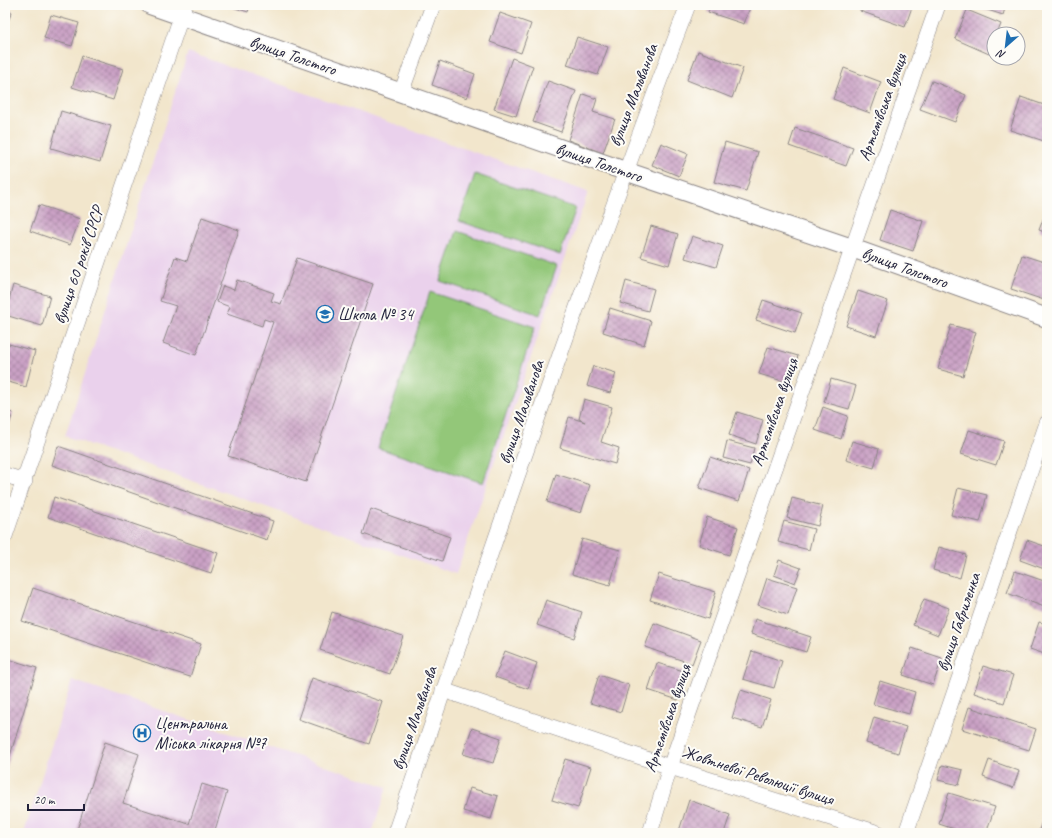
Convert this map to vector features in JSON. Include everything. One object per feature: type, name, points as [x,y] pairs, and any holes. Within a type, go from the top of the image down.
[{"type":"street","name":"вулиця Толстого","points":[[150,5],[184,10],[401,93],[852,248],[1047,318]]},
{"type":"street","points":[[401,93],[433,5]]},
{"type":"street","name":"вулиця Мальванова","points":[[395,833],[443,690],[625,171],[688,5]]},
{"type":"street","name":"Артемівська вулиця","points":[[650,833],[670,767],[938,5]]},
{"type":"street","name":"вулиця 60 років СРСР","points":[[5,536],[184,10]]},
{"type":"street","name":"вулиця Гавриленка","points":[[906,833],[1047,423]]},
{"type":"street","points":[[5,475],[24,481]]},
{"type":"street","name":"Жовтневої Революції вулиця","points":[[443,690],[670,767],[878,833]]},
{"type":"shaded area","name":"Школа № 34","points":[[188,52],[588,192],[456,574],[65,436]]},
{"type":"shaded area","name":"Центральна Міська лікарня №7","points":[[72,680],[387,787],[372,833],[24,833]]},
{"type":"green space","points":[[475,174],[576,208],[560,255],[459,221]]},
{"type":"green space","points":[[457,231],[557,266],[540,315],[440,281]]},
{"type":"green space","points":[[430,292],[535,327],[483,483],[378,448]]},
{"type":"building","points":[[226,5],[250,5],[248,12]]},
{"type":"building","points":[[481,5],[491,5],[490,8]]},
{"type":"building","points":[[711,5],[751,5],[744,24],[708,12]]},
{"type":"building","points":[[862,5],[908,5],[912,7],[905,27],[860,11]]},
{"type":"building","points":[[972,5],[1006,5],[1003,15]]},
{"type":"building","points":[[5,9],[12,12],[5,28]]},
{"type":"building","points":[[967,10],[1001,24],[1000,26],[986,26],[986,53],[955,39]]},
{"type":"building","points":[[500,13],[531,24],[521,53],[490,42]]},
{"type":"building","points":[[51,15],[79,23],[72,46],[44,38]]},
{"type":"building","points":[[577,37],[608,47],[598,75],[567,65]]},
{"type":"building","points":[[698,51],[743,68],[732,98],[687,80]]},
{"type":"building","points":[[82,56],[123,69],[113,100],[72,87]]},
{"type":"building","points":[[512,58],[533,66],[516,116],[494,109]]},
{"type":"building","points":[[440,61],[475,74],[467,98],[432,85]]},
{"type":"building","points":[[844,68],[881,82],[870,113],[833,99]]},
{"type":"building","points":[[548,81],[576,91],[561,132],[533,122]]},
{"type":"building","points":[[932,81],[966,95],[955,122],[920,109]]},
{"type":"building","points":[[583,94],[597,99],[593,112],[615,119],[603,153],[568,140]]},
{"type":"building","points":[[1021,97],[1047,106],[1047,142],[1010,130]]},
{"type":"building","points":[[61,111],[111,126],[100,162],[51,148]]},
{"type":"building","points":[[795,128],[853,148],[846,166],[789,146]]},
{"type":"building","points":[[725,142],[758,152],[746,191],[714,182]]},
{"type":"building","points":[[661,143],[688,154],[679,176],[652,165]]},
{"type":"building","points":[[39,205],[80,219],[70,245],[30,231]]},
{"type":"building","points":[[1047,209],[1047,233],[1039,230]]},
{"type":"building","points":[[890,210],[923,221],[913,251],[880,240]]},
{"type":"building","points":[[202,217],[239,230],[196,355],[163,343],[176,306],[160,301],[175,257],[187,261]]},
{"type":"building","points":[[651,226],[678,234],[669,265],[641,257]]},
{"type":"building","points":[[692,236],[723,246],[716,267],[685,258]]},
{"type":"building","points":[[1022,255],[1047,263],[1047,301],[1011,289]]},
{"type":"building","points":[[297,258],[373,284],[306,482],[228,456],[273,322],[264,319],[262,326],[227,314],[230,307],[217,302],[223,286],[234,290],[237,280],[274,293],[271,301],[281,304]]},
{"type":"building","points":[[626,281],[654,289],[648,311],[620,303]]},
{"type":"building","points":[[13,285],[50,296],[42,326],[5,315]]},
{"type":"building","points":[[858,291],[888,301],[876,336],[846,326]]},
{"type":"building","points":[[763,300],[802,313],[795,333],[756,320]]},
{"type":"building","points":[[610,308],[651,321],[644,345],[603,332]]},
{"type":"building","points":[[951,325],[976,332],[963,376],[938,369]]},
{"type":"building","points":[[5,343],[35,351],[26,387],[5,381]]},
{"type":"building","points":[[768,347],[798,356],[789,383],[759,374]]},
{"type":"building","points":[[593,366],[616,373],[610,393],[587,386]]},
{"type":"building","points":[[831,379],[856,386],[849,409],[824,402]]},
{"type":"building","points":[[584,399],[612,407],[601,442],[619,448],[615,464],[560,448],[569,417],[585,422],[579,419]]},
{"type":"building","points":[[823,407],[848,416],[841,439],[815,430]]},
{"type":"building","points":[[5,411],[13,413],[5,437]]},
{"type":"building","points":[[737,412],[763,420],[756,444],[729,435]]},
{"type":"building","points":[[969,430],[1004,441],[996,465],[961,454]]},
{"type":"building","points":[[727,441],[754,448],[750,465],[723,458]]},
{"type":"building","points":[[852,441],[879,449],[874,468],[846,460]]},
{"type":"building","points":[[58,446],[273,521],[267,540],[52,465]]},
{"type":"building","points":[[710,457],[749,470],[739,501],[699,488]]},
{"type":"building","points":[[556,474],[590,485],[581,513],[547,502]]},
{"type":"building","points":[[958,488],[987,495],[980,522],[951,515]]},
{"type":"building","points":[[54,497],[218,553],[211,573],[48,517]]},
{"type":"building","points":[[792,498],[823,506],[818,526],[787,518]]},
{"type":"building","points":[[371,509],[450,537],[442,561],[363,534]]},
{"type":"building","points":[[707,517],[738,527],[729,555],[699,545]]},
{"type":"building","points":[[784,521],[814,529],[809,550],[778,542]]},
{"type":"building","points":[[582,539],[620,550],[610,585],[572,574]]},
{"type":"building","points":[[1027,540],[1047,547],[1047,570],[1020,560]]},
{"type":"building","points":[[939,547],[966,555],[960,578],[933,570]]},
{"type":"building","points":[[779,560],[801,568],[795,583],[774,575]]},
{"type":"building","points":[[1015,571],[1047,582],[1047,608],[1007,593]]},
{"type":"building","points":[[659,574],[716,592],[708,619],[650,600]]},
{"type":"building","points":[[767,578],[797,587],[788,615],[758,605]]},
{"type":"building","points":[[33,588],[201,644],[190,677],[22,621]]},
{"type":"building","points":[[924,599],[949,608],[938,635],[913,625]]},
{"type":"building","points":[[546,600],[582,612],[574,638],[537,625]]},
{"type":"building","points":[[332,612],[403,636],[390,674],[320,650]]},
{"type":"building","points":[[755,619],[811,637],[806,652],[751,634]]},
{"type":"building","points":[[1039,622],[1047,624],[1047,655],[1030,649]]},
{"type":"building","points":[[654,623],[701,640],[692,664],[645,647]]},
{"type":"building","points":[[912,648],[942,658],[933,685],[903,675]]},
{"type":"building","points":[[505,651],[537,663],[528,689],[495,677]]},
{"type":"building","points":[[752,651],[782,661],[774,688],[743,679]]},
{"type":"building","points":[[5,658],[37,668],[5,772]]},
{"type":"building","points":[[657,663],[687,672],[678,700],[648,690]]},
{"type":"building","points":[[983,666],[1013,675],[1004,703],[974,693]]},
{"type":"building","points":[[599,675],[629,685],[621,712],[590,703]]},
{"type":"building","points":[[312,678],[383,702],[369,744],[298,719]]},
{"type":"building","points":[[880,681],[915,692],[909,714],[873,704]]},
{"type":"building","points":[[741,690],[771,700],[762,727],[732,718]]},
{"type":"building","points":[[969,707],[1036,729],[1029,750],[962,729]]},
{"type":"building","points":[[874,717],[906,727],[898,753],[866,743]]},
{"type":"building","points":[[472,728],[501,738],[493,763],[463,754]]},
{"type":"building","points":[[105,742],[139,754],[123,803],[189,824],[202,784],[227,792],[214,833],[76,833]]},
{"type":"building","points":[[565,759],[591,767],[578,808],[552,800]]},
{"type":"building","points":[[989,760],[1019,771],[1013,788],[983,777]]},
{"type":"building","points":[[942,765],[963,770],[959,785],[938,780]]},
{"type":"building","points":[[470,788],[498,796],[491,819],[463,811]]},
{"type":"building","points":[[949,793],[995,807],[986,833],[966,833],[939,824]]},
{"type":"building","points":[[689,800],[730,815],[724,833],[686,833],[679,831]]},
{"type":"building","points":[[1045,813],[1047,814],[1047,833],[1038,833]]},
{"type":"place","name":"Школа № 34","points":[[325,314]]},
{"type":"place","name":"Центральна Міська лікарня №7","points":[[142,733]]}]
